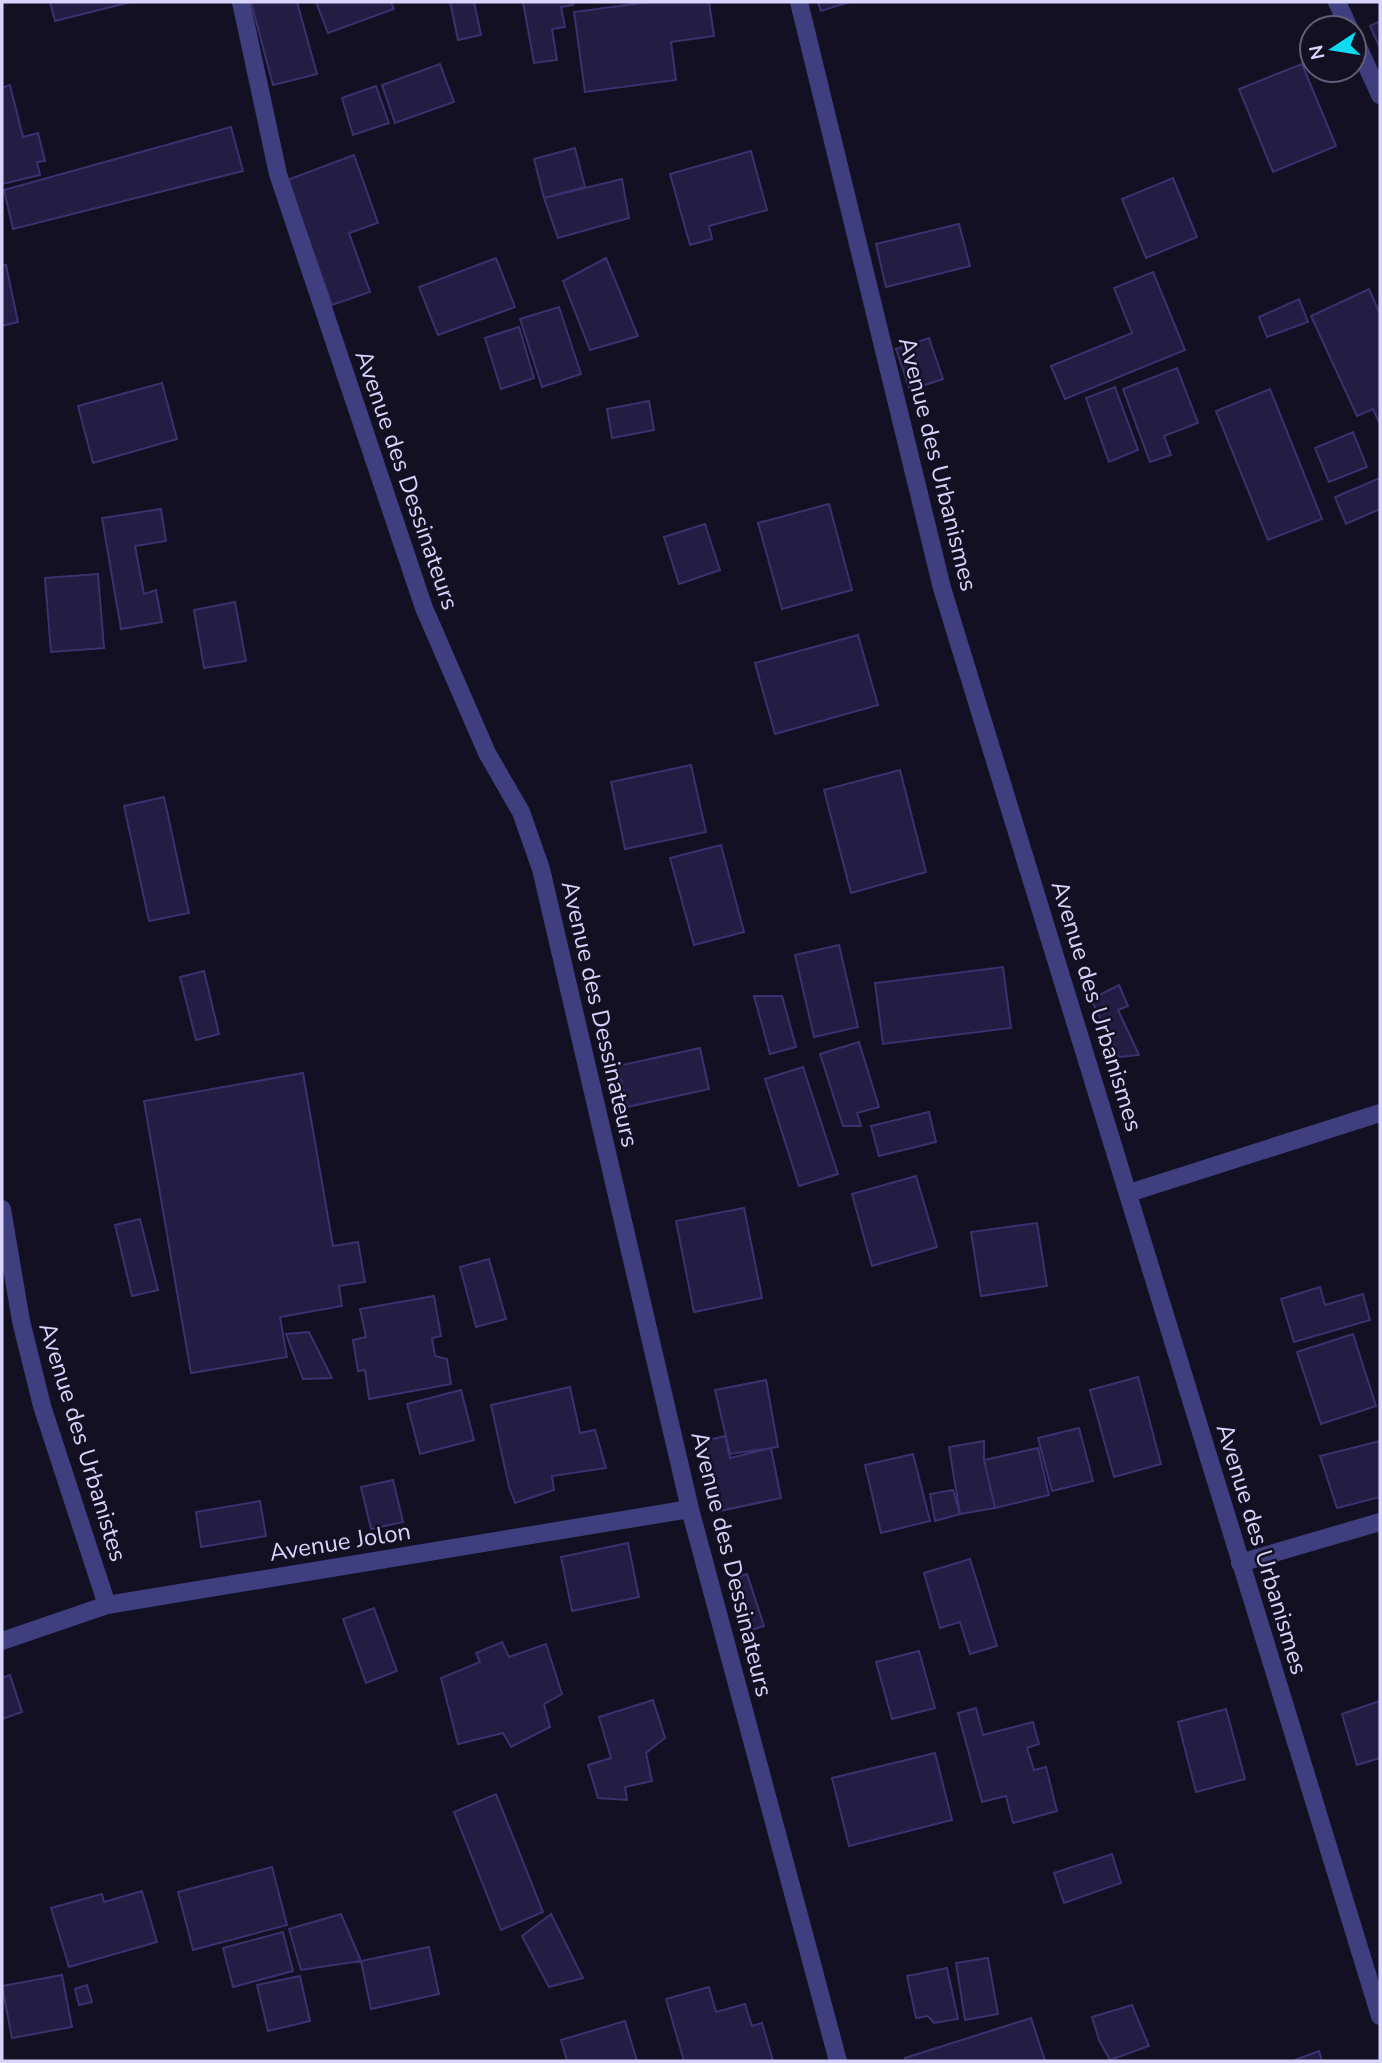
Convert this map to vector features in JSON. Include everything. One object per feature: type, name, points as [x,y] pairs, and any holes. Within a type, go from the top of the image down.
[{"type":"street","name":"Avenue des Dessinateurs","points":[[241,2],[278,174],[424,608],[487,753],[521,812],[541,869],[690,1509],[838,2061]]},
{"type":"street","name":"Avenue des Urbanismes","points":[[799,2],[942,588],[1380,2016]]},
{"type":"street","points":[[1368,69],[1380,95]]},
{"type":"street","points":[[1129,1193],[1380,1113]]},
{"type":"street","name":"Avenue des Urbanistes","points":[[2,1209],[21,1321],[42,1406],[107,1605]]},
{"type":"street","name":"Avenue Jolon","points":[[2,1641],[107,1605],[690,1509]]},
{"type":"street","points":[[1240,1563],[1380,1522]]},
{"type":"building","points":[[50,2],[131,2],[55,21]]},
{"type":"building","points":[[251,2],[297,2],[317,74],[273,85]]},
{"type":"building","points":[[316,2],[391,2],[394,9],[328,33]]},
{"type":"building","points":[[450,2],[474,2],[481,35],[458,40]]},
{"type":"building","points":[[523,2],[572,2],[573,5],[561,7],[565,27],[552,29],[557,60],[534,63]]},
{"type":"building","points":[[649,2],[709,2],[714,36],[671,42],[676,80],[585,92],[574,12]]},
{"type":"building","points":[[818,2],[849,2],[821,11]]},
{"type":"building","points":[[1380,21],[1380,48],[1370,26]]},
{"type":"building","points":[[440,64],[454,102],[395,123],[382,85]]},
{"type":"building","points":[[1298,66],[1298,84],[1310,84],[1336,146],[1273,172],[1239,89]]},
{"type":"building","points":[[10,85],[23,137],[38,133],[45,161],[37,162],[40,175],[2,184],[2,88]]},
{"type":"building","points":[[376,86],[389,123],[353,135],[342,98]]},
{"type":"building","points":[[231,127],[243,171],[13,229],[4,190]]},
{"type":"building","points":[[575,148],[585,187],[544,198],[534,159]]},
{"type":"building","points":[[751,151],[767,210],[709,226],[712,239],[690,245],[670,174]]},
{"type":"building","points":[[354,155],[378,223],[349,233],[370,292],[332,305],[287,180]]},
{"type":"building","points":[[1173,178],[1197,237],[1146,258],[1122,199]]},
{"type":"building","points":[[622,179],[629,218],[558,238],[544,198]]},
{"type":"building","points":[[959,224],[970,266],[886,287],[876,244]]},
{"type":"building","points":[[496,258],[515,307],[438,335],[419,287]]},
{"type":"building","points":[[606,258],[638,336],[590,350],[563,281]]},
{"type":"building","points":[[2,265],[6,265],[18,322],[2,326]]},
{"type":"building","points":[[1153,272],[1185,350],[1065,399],[1051,366],[1132,333],[1114,288]]},
{"type":"building","points":[[1369,289],[1380,314],[1380,424],[1373,409],[1357,416],[1311,316]]},
{"type":"building","points":[[1299,299],[1308,322],[1267,337],[1259,317]]},
{"type":"building","points":[[559,307],[581,374],[542,387],[520,319]]},
{"type":"building","points":[[519,327],[534,378],[501,389],[485,338]]},
{"type":"building","points":[[929,338],[943,379],[910,390],[896,349]]},
{"type":"building","points":[[1177,368],[1198,423],[1164,436],[1171,455],[1150,462],[1123,389]]},
{"type":"building","points":[[162,383],[177,439],[93,463],[78,406]]},
{"type":"building","points":[[1115,387],[1138,450],[1109,462],[1086,398]]},
{"type":"building","points":[[1270,389],[1322,519],[1268,540],[1216,411]]},
{"type":"building","points":[[649,401],[654,430],[612,438],[607,409]]},
{"type":"building","points":[[1353,432],[1367,467],[1329,482],[1315,448]]},
{"type":"building","points":[[1380,478],[1380,509],[1346,524],[1335,497]]},
{"type":"building","points":[[829,504],[852,590],[782,609],[758,523]]},
{"type":"building","points":[[161,509],[166,541],[135,546],[144,594],[156,590],[162,622],[121,629],[102,518]]},
{"type":"building","points":[[705,524],[720,570],[679,584],[664,537]]},
{"type":"building","points":[[98,574],[104,648],[51,652],[45,578]]},
{"type":"building","points":[[235,602],[246,661],[204,668],[194,610]]},
{"type":"building","points":[[858,635],[878,705],[775,734],[755,663]]},
{"type":"building","points":[[691,765],[706,832],[625,849],[611,782]]},
{"type":"building","points":[[900,770],[926,872],[851,893],[824,790]]},
{"type":"building","points":[[164,797],[189,913],[149,921],[124,806]]},
{"type":"building","points":[[721,845],[744,932],[694,945],[670,858]]},
{"type":"building","points":[[839,945],[858,1027],[814,1037],[795,955]]},
{"type":"building","points":[[1003,967],[1011,1028],[883,1044],[875,983]]},
{"type":"building","points":[[204,971],[219,1034],[196,1040],[180,977]]},
{"type":"building","points":[[1119,985],[1128,1006],[1118,1010],[1139,1055],[1119,1057],[1091,999]]},
{"type":"building","points":[[754,996],[782,996],[796,1047],[770,1054]]},
{"type":"building","points":[[859,1042],[879,1107],[857,1113],[861,1126],[843,1126],[820,1054]]},
{"type":"building","points":[[700,1048],[709,1089],[627,1107],[618,1066]]},
{"type":"building","points":[[803,1067],[838,1174],[799,1186],[765,1079]]},
{"type":"building","points":[[303,1073],[333,1246],[358,1242],[365,1282],[339,1286],[342,1306],[280,1317],[287,1357],[191,1373],[144,1101]]},
{"type":"building","points":[[929,1112],[936,1142],[879,1156],[871,1126]]},
{"type":"building","points":[[916,1176],[937,1247],[872,1266],[852,1194]]},
{"type":"building","points":[[744,1208],[762,1298],[694,1312],[676,1221]]},
{"type":"building","points":[[140,1219],[158,1290],[132,1296],[115,1225]]},
{"type":"building","points":[[1037,1223],[1047,1286],[981,1296],[971,1232]]},
{"type":"building","points":[[489,1259],[506,1319],[476,1327],[460,1267]]},
{"type":"building","points":[[1320,1287],[1325,1305],[1363,1294],[1370,1320],[1294,1342],[1281,1299]]},
{"type":"building","points":[[434,1296],[441,1336],[432,1338],[435,1356],[447,1359],[451,1384],[369,1399],[365,1370],[358,1371],[353,1340],[366,1337],[360,1309]]},
{"type":"building","points":[[309,1332],[332,1378],[303,1379],[286,1334]]},
{"type":"building","points":[[1353,1334],[1376,1406],[1321,1424],[1297,1352]]},
{"type":"building","points":[[1138,1377],[1161,1464],[1114,1477],[1090,1390]]},
{"type":"building","points":[[766,1380],[778,1447],[730,1454],[715,1390]]},
{"type":"building","points":[[570,1387],[580,1433],[595,1430],[606,1468],[552,1476],[554,1490],[515,1503],[491,1405]]},
{"type":"building","points":[[461,1390],[474,1440],[420,1454],[407,1404]]},
{"type":"building","points":[[1079,1428],[1093,1481],[1052,1491],[1038,1438]]},
{"type":"building","points":[[725,1436],[730,1458],[771,1448],[781,1498],[715,1512],[700,1442]]},
{"type":"building","points":[[984,1441],[984,1460],[995,1508],[960,1514],[949,1447]]},
{"type":"building","points":[[1380,1441],[1380,1497],[1337,1508],[1320,1456]]},
{"type":"building","points":[[1038,1448],[1049,1495],[995,1508],[984,1460]]},
{"type":"building","points":[[913,1454],[930,1521],[881,1533],[865,1465]]},
{"type":"building","points":[[393,1480],[403,1522],[371,1529],[361,1487]]},
{"type":"building","points":[[953,1490],[960,1514],[935,1521],[930,1494]]},
{"type":"building","points":[[260,1501],[266,1536],[201,1547],[196,1512]]},
{"type":"building","points":[[628,1543],[639,1597],[572,1611],[561,1557]]},
{"type":"building","points":[[970,1559],[997,1646],[970,1654],[960,1622],[940,1628],[924,1573]]},
{"type":"building","points":[[747,1574],[764,1626],[748,1631],[732,1579]]},
{"type":"building","points":[[374,1608],[397,1671],[366,1683],[343,1619]]},
{"type":"building","points":[[502,1642],[509,1657],[546,1644],[562,1694],[544,1704],[550,1727],[511,1747],[503,1733],[458,1744],[441,1678],[480,1662],[476,1653]]},
{"type":"building","points":[[919,1651],[935,1708],[892,1719],[876,1662]]},
{"type":"building","points":[[10,1675],[22,1712],[2,1719],[2,1678]]},
{"type":"building","points":[[653,1700],[665,1738],[646,1753],[652,1781],[625,1787],[627,1800],[598,1798],[588,1765],[611,1758],[599,1717]]},
{"type":"building","points":[[1380,1701],[1380,1758],[1357,1765],[1342,1714]]},
{"type":"building","points":[[976,1708],[983,1735],[1033,1722],[1039,1744],[1027,1748],[1034,1770],[1046,1767],[1057,1811],[1013,1823],[1006,1796],[982,1802],[958,1713]]},
{"type":"building","points":[[1226,1709],[1245,1779],[1196,1792],[1178,1722]]},
{"type":"building","points":[[935,1753],[952,1820],[849,1846],[832,1778]]},
{"type":"building","points":[[496,1794],[543,1912],[501,1930],[454,1812]]},
{"type":"building","points":[[1112,1854],[1121,1883],[1064,1903],[1054,1873]]},
{"type":"building","points":[[272,1867],[287,1925],[193,1950],[178,1892]]},
{"type":"building","points":[[142,1891],[157,1942],[69,1967],[51,1908],[102,1894],[104,1902]]},
{"type":"building","points":[[341,1914],[361,1961],[301,1970],[289,1929]]},
{"type":"building","points":[[551,1914],[583,1978],[549,1987],[522,1936]]},
{"type":"building","points":[[283,1932],[293,1971],[233,1987],[223,1948]]},
{"type":"building","points":[[429,1947],[439,1994],[371,2009],[361,1961]]},
{"type":"building","points":[[988,1958],[998,2014],[965,2020],[956,1963]]},
{"type":"building","points":[[947,1968],[958,2019],[934,2023],[928,2016],[916,2018],[907,1976]]},
{"type":"building","points":[[62,1975],[72,2027],[12,2038],[2,1986]]},
{"type":"building","points":[[300,1976],[310,2021],[268,2031],[257,1985]]},
{"type":"building","points":[[87,1985],[92,2002],[79,2005],[75,1989]]},
{"type":"building","points":[[709,1987],[716,2012],[745,2004],[752,2026],[762,2023],[773,2061],[684,2061],[666,1999]]},
{"type":"building","points":[[1132,2005],[1149,2046],[1110,2060],[1099,2040],[1092,2017]]},
{"type":"building","points":[[1031,2018],[1045,2061],[906,2061],[905,2058]]},
{"type":"building","points":[[625,2021],[637,2061],[567,2061],[561,2040]]},
{"type":"building","points":[[1319,2051],[1322,2061],[1295,2060]]}]
